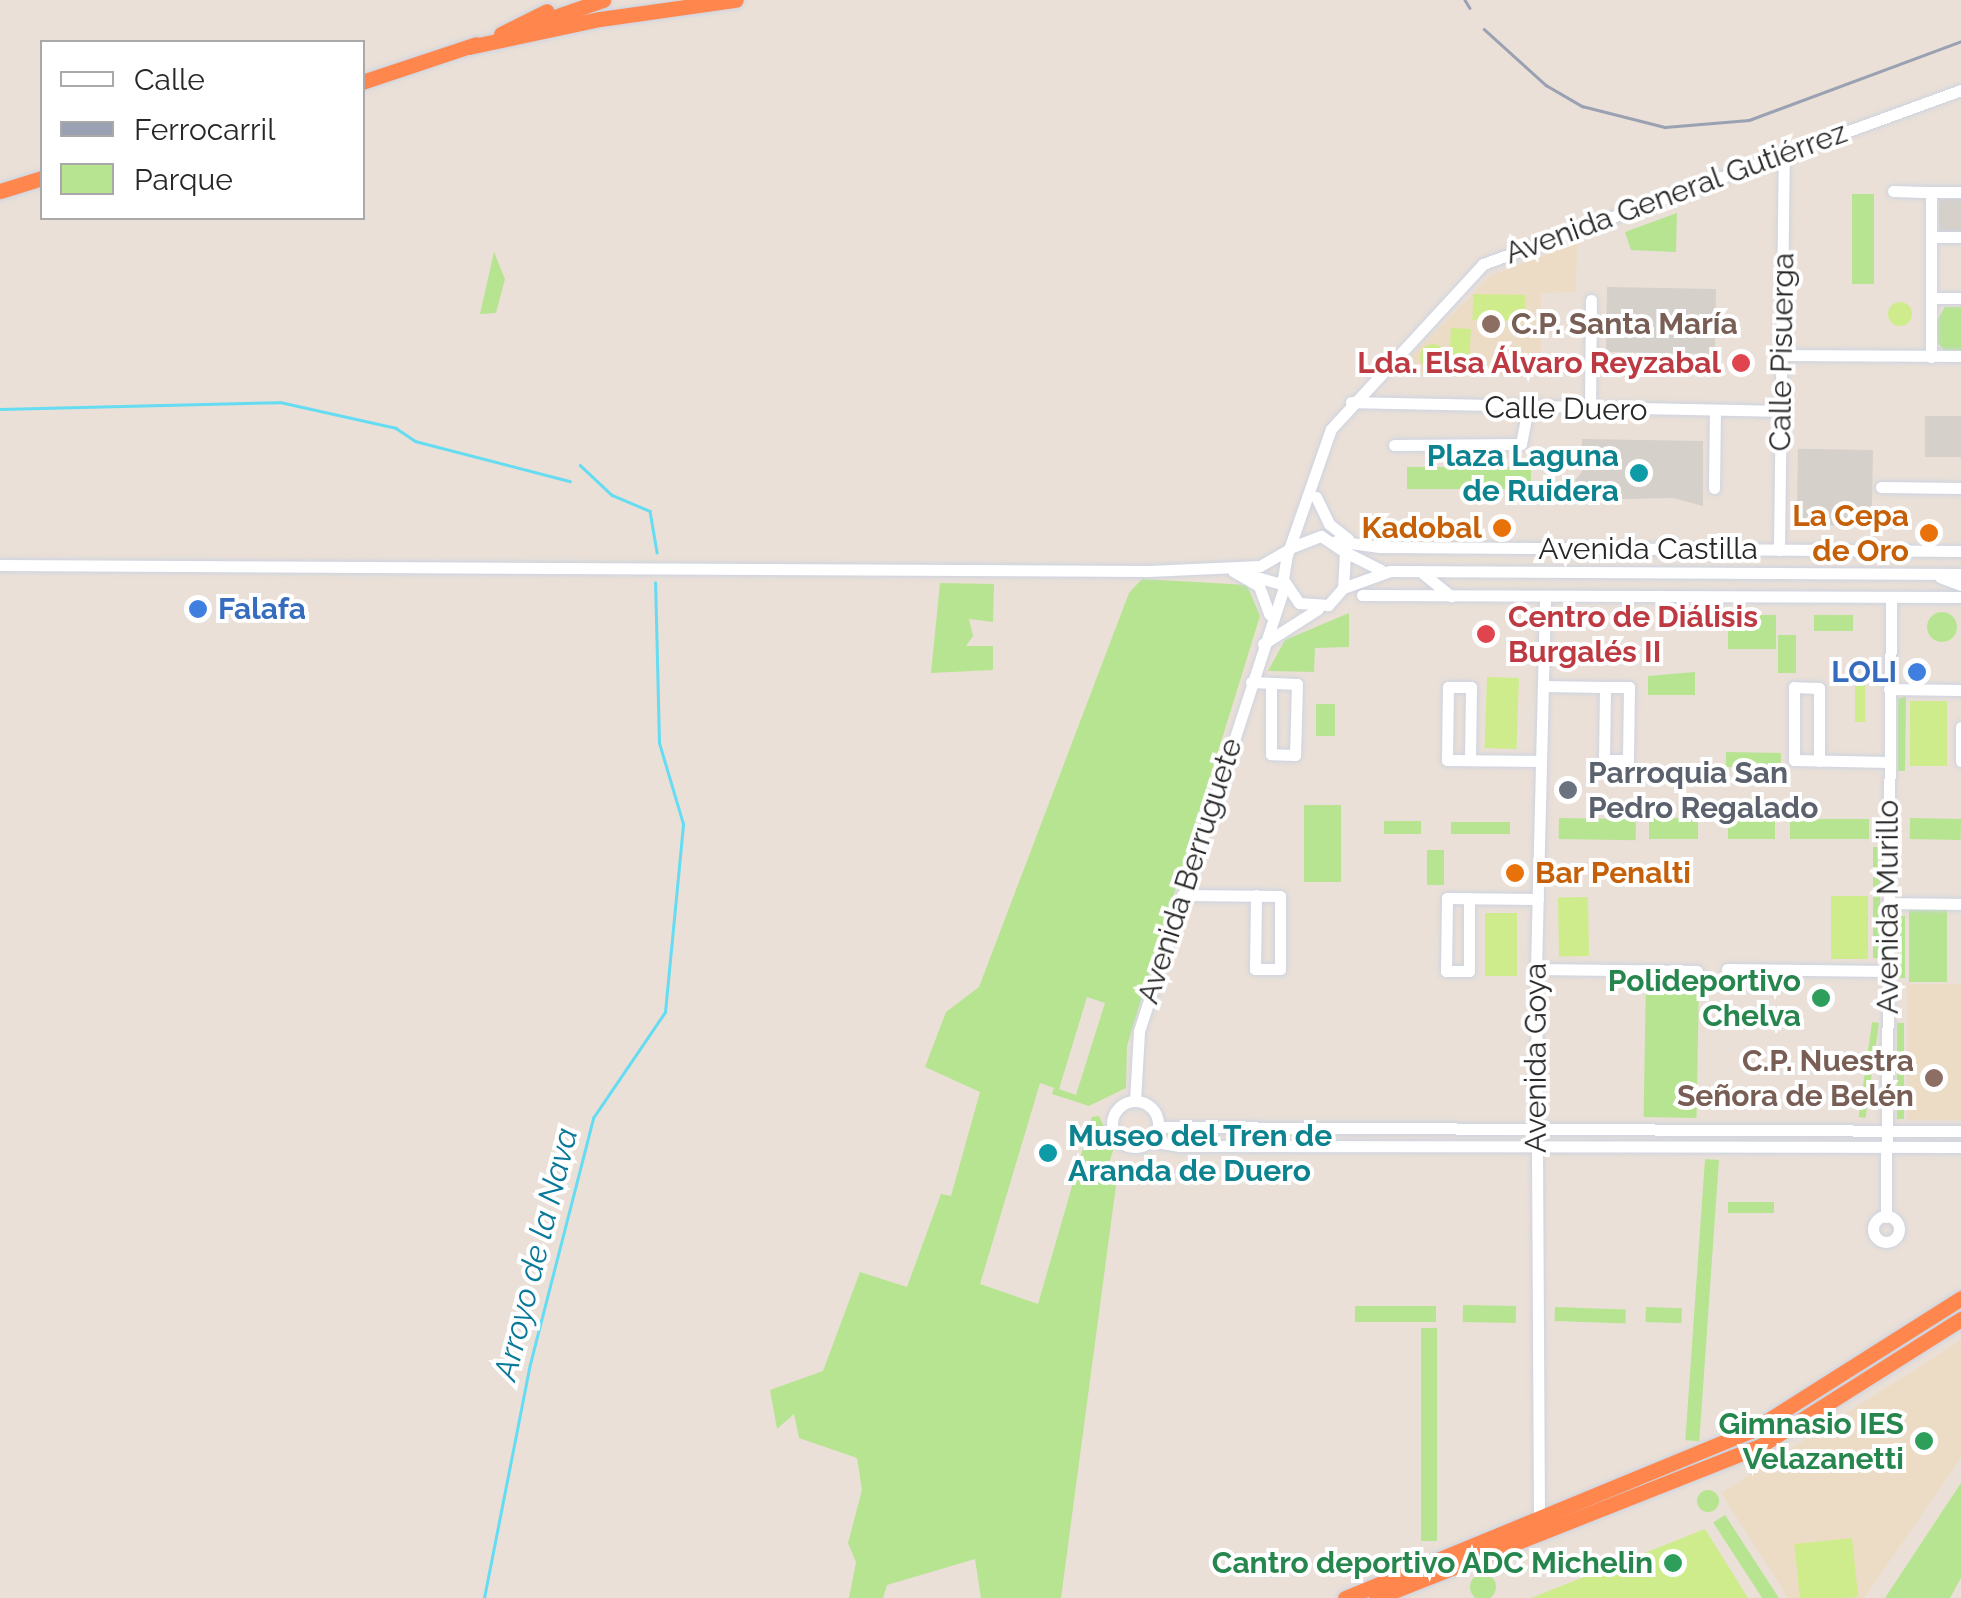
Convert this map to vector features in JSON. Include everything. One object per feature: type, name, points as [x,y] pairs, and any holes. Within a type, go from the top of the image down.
[{"type":"highway","points":[[494,38],[579,0]]},
{"type":"highway","points":[[365,81],[603,0]]},
{"type":"highway","points":[[469,46],[600,18],[736,0]]},
{"type":"highway","points":[[0,191],[40,179]]},
{"type":"highway","points":[[1344,1598],[1751,1431],[1961,1298]]},
{"type":"highway","points":[[1376,1598],[1760,1446],[1961,1319]]},
{"type":"street","name":"Avenida General Gutiérrez","points":[[1291,548],[1331,429],[1483,264],[1961,90]]},
{"type":"street","name":"Calle Pisuerga","points":[[1779,550],[1784,154]]},
{"type":"street","points":[[1893,190],[1961,192]]},
{"type":"street","points":[[1931,356],[1932,192]]},
{"type":"street","points":[[1932,237],[1961,237]]},
{"type":"street","points":[[1932,298],[1961,298]]},
{"type":"street","points":[[1590,300],[1590,410]]},
{"type":"street","points":[[1782,356],[1961,356]]},
{"type":"street","name":"Calle Duero","points":[[1352,402],[1528,409],[1780,411]]},
{"type":"street","points":[[1394,445],[1522,444],[1528,409]]},
{"type":"street","points":[[1714,488],[1715,410]]},
{"type":"street","name":"Avenida General Gutiérrez","points":[[1314,480],[1316,498],[1332,539]]},
{"type":"street","points":[[1881,487],[1961,488]]},
{"type":"street","points":[[1264,644],[1344,588],[1351,548],[1329,524],[1316,498]]},
{"type":"street","points":[[1229,570],[1272,563],[1309,537],[1332,539]]},
{"type":"street","name":"Avenida Castilla","points":[[1332,539],[1390,571]]},
{"type":"street","points":[[1284,586],[1291,548]]},
{"type":"street","name":"Avenida Castilla","points":[[1351,548],[1961,551]]},
{"type":"street","points":[[0,565],[1229,570],[1268,576],[1299,603],[1323,606]]},
{"type":"street","points":[[1229,570],[1264,592],[1268,625]]},
{"type":"street","name":"Avenida Castilla","points":[[1344,588],[1390,571],[1961,574]]},
{"type":"street","points":[[1420,571],[1451,596]]},
{"type":"street","name":"Avenida Castilla","points":[[1931,574],[1961,584]]},
{"type":"street","name":"Avenida Berruguete","points":[[1135,1101],[1138,1030],[1268,625],[1284,586]]},
{"type":"street","name":"Avenida Castilla","points":[[1362,595],[1545,599],[1961,597]]},
{"type":"street","name":"Avenida Murillo","points":[[1886,1217],[1891,597]]},
{"type":"street","name":"Avenida Goya","points":[[1539,1518],[1536,969],[1545,599]]},
{"type":"street","points":[[1251,682],[1296,684],[1295,754],[1271,754],[1272,683]]},
{"type":"street","points":[[1543,686],[1605,687],[1629,688],[1628,760],[1604,760],[1605,687]]},
{"type":"street","points":[[1470,760],[1471,687],[1448,687],[1447,760],[1470,760],[1541,760]]},
{"type":"street","points":[[1819,761],[1819,688],[1794,687],[1794,760],[1819,761],[1889,762]]},
{"type":"street","points":[[1889,689],[1961,690]]},
{"type":"street","points":[[1961,727],[1961,761]]},
{"type":"street","points":[[1182,895],[1280,896],[1280,969],[1255,969],[1256,896]]},
{"type":"street","points":[[1469,898],[1469,971],[1446,971],[1446,898],[1469,898],[1538,898]]},
{"type":"street","points":[[1888,903],[1961,904]]},
{"type":"street","points":[[1536,969],[1697,971]]},
{"type":"street","points":[[1727,970],[1888,971]]},
{"type":"street","points":[[1151,1141],[1158,1127],[1152,1109],[1135,1101],[1115,1113],[1115,1136],[1133,1147],[1151,1141],[1961,1147]]},
{"type":"street","points":[[1158,1127],[1961,1132]]},
{"type":"street","points":[[1491,1554],[1493,1546],[1539,1518]]},
{"type":"shaded area","points":[[1939,199],[1961,199],[1961,232],[1939,232]]},
{"type":"shaded area","name":"C.P. Santa María","points":[[1577,243],[1576,292],[1541,293],[1541,375],[1402,374],[1402,365],[1490,276]]},
{"type":"shaded area","points":[[1607,287],[1716,289],[1715,354],[1606,352]]},
{"type":"shaded area","points":[[1925,416],[1961,416],[1961,457],[1925,457]]},
{"type":"shaded area","name":"Plaza Laguna de Ruidera","points":[[1582,439],[1703,441],[1703,506],[1673,498],[1584,500],[1575,480],[1582,472]]},
{"type":"shaded area","points":[[1798,449],[1873,450],[1872,526],[1797,525]]},
{"type":"shaded area","name":"C.P. Nuestra Señora de Belén","points":[[1907,984],[1961,984],[1961,1120],[1907,1120]]},
{"type":"shaded area","points":[[1961,1340],[1961,1458],[1864,1598],[1788,1598],[1721,1493]]},
{"type":"green space","points":[[1852,194],[1874,194],[1874,284],[1852,284]]},
{"type":"green space","points":[[1677,213],[1676,252],[1631,250],[1625,232]]},
{"type":"green space","points":[[494,252],[505,279],[496,313],[480,314]]},
{"type":"green space","points":[[1473,294],[1525,295],[1525,321],[1473,320]]},
{"type":"green space","points":[[1900,302],[1912,314],[1900,326],[1888,314]]},
{"type":"green space","points":[[1945,307],[1961,307],[1961,351],[1944,350],[1937,342],[1937,320]]},
{"type":"green space","points":[[1451,328],[1471,329],[1469,366],[1449,365]]},
{"type":"green space","points":[[1433,344],[1442,348],[1446,357],[1442,366],[1433,370],[1424,366],[1420,357],[1424,348]]},
{"type":"green space","points":[[1407,467],[1531,467],[1531,489],[1407,489]]},
{"type":"green space","points":[[1142,579],[1247,585],[1260,616],[1127,1046],[1126,1088],[1089,1106],[1052,1094],[1054,1088],[1040,1083],[980,1284],[1038,1304],[1092,1117],[1099,1116],[1114,1148],[1107,1169],[1117,1178],[1061,1598],[981,1598],[975,1559],[887,1585],[883,1598],[849,1598],[856,1562],[848,1543],[862,1490],[857,1458],[799,1438],[794,1414],[777,1429],[770,1390],[823,1371],[860,1272],[907,1287],[941,1194],[951,1196],[980,1092],[925,1067],[946,1012],[979,987],[1129,593]],"holes":[[[1087,997],[1105,1003],[1076,1095],[1059,1089]]]},
{"type":"green space","points":[[940,583],[994,584],[993,622],[969,619],[973,636],[966,646],[993,646],[993,670],[931,673]]},
{"type":"green space","points":[[1942,612],[1953,616],[1957,627],[1953,638],[1942,642],[1931,638],[1927,627],[1931,616]]},
{"type":"green space","points":[[1349,613],[1349,647],[1315,648],[1314,672],[1268,671],[1285,640]]},
{"type":"green space","points":[[1728,615],[1776,615],[1776,649],[1728,649]]},
{"type":"green space","points":[[1814,615],[1853,615],[1853,631],[1814,631]]},
{"type":"green space","points":[[1778,635],[1796,635],[1796,673],[1778,673]]},
{"type":"green space","points":[[1695,672],[1695,695],[1648,695],[1648,676]]},
{"type":"green space","points":[[1487,677],[1519,678],[1517,749],[1485,748]]},
{"type":"green space","points":[[1855,684],[1865,684],[1865,722],[1855,722]]},
{"type":"green space","points":[[1906,696],[1905,771],[1898,771],[1898,699]]},
{"type":"green space","points":[[1910,701],[1947,701],[1947,766],[1910,766]]},
{"type":"green space","points":[[1316,704],[1335,704],[1335,736],[1316,736]]},
{"type":"green space","points":[[1726,752],[1781,753],[1781,768],[1726,767]]},
{"type":"green space","points":[[1304,805],[1341,805],[1341,882],[1304,882]]},
{"type":"green space","points":[[1559,818],[1636,819],[1636,840],[1559,839]]},
{"type":"green space","points":[[1649,818],[1698,818],[1698,839],[1649,839]]},
{"type":"green space","points":[[1728,818],[1775,818],[1775,839],[1728,839]]},
{"type":"green space","points":[[1910,818],[1961,819],[1961,840],[1910,839]]},
{"type":"green space","points":[[1790,819],[1869,819],[1869,839],[1790,839]]},
{"type":"green space","points":[[1384,821],[1421,821],[1421,834],[1384,834]]},
{"type":"green space","points":[[1451,822],[1510,822],[1510,834],[1451,834]]},
{"type":"green space","points":[[1873,847],[1880,847],[1880,958],[1873,958]]},
{"type":"green space","points":[[1427,850],[1444,850],[1444,885],[1427,885]]},
{"type":"green space","points":[[1831,896],[1868,896],[1868,959],[1831,959]]},
{"type":"green space","points":[[1588,897],[1589,956],[1559,957],[1558,898]]},
{"type":"green space","points":[[1909,909],[1947,909],[1947,982],[1909,982]]},
{"type":"green space","points":[[1485,913],[1517,913],[1517,976],[1485,976]]},
{"type":"green space","points":[[1897,916],[1905,916],[1905,978],[1897,978]]},
{"type":"green space","points":[[1646,978],[1699,979],[1697,1118],[1644,1117]]},
{"type":"green space","points":[[1872,1022],[1879,1023],[1866,1118],[1859,1117]]},
{"type":"green space","points":[[1897,1023],[1904,1023],[1904,1119],[1897,1119]]},
{"type":"green space","points":[[1705,1159],[1719,1160],[1699,1441],[1685,1440]]},
{"type":"green space","points":[[1728,1202],[1774,1202],[1774,1213],[1728,1213]]},
{"type":"green space","points":[[1463,1305],[1516,1306],[1516,1323],[1463,1322]]},
{"type":"green space","points":[[1355,1306],[1436,1306],[1436,1322],[1355,1322]]},
{"type":"green space","points":[[1555,1307],[1626,1309],[1625,1323],[1555,1321]]},
{"type":"green space","points":[[1646,1307],[1682,1308],[1681,1323],[1645,1322]]},
{"type":"green space","points":[[1421,1328],[1437,1328],[1437,1541],[1421,1541]]},
{"type":"green space","points":[[1961,1483],[1961,1578],[1950,1598],[1885,1598]]},
{"type":"green space","points":[[1704,1490],[1712,1490],[1719,1501],[1712,1512],[1704,1512],[1697,1505],[1697,1497]]},
{"type":"green space","points":[[1725,1515],[1779,1598],[1762,1598],[1713,1523]]},
{"type":"green space","name":"Cantro deportivo ADC Michelin","points":[[1705,1529],[1748,1598],[1531,1598]]},
{"type":"green space","points":[[1852,1538],[1858,1597],[1800,1598],[1794,1544]]},
{"type":"green space","points":[[1478,1575],[1488,1575],[1495,1582],[1495,1592],[1488,1599],[1478,1599],[1471,1592],[1471,1582]]},
{"type":"waterway","name":"Arroyo de la Nava","points":[[0,409],[280,402],[396,428],[415,441],[570,481]]},
{"type":"waterway","name":"Arroyo de la Nava","points":[[580,465],[612,495],[650,511],[657,552]]},
{"type":"waterway","name":"Arroyo de la Nava","points":[[484,1598],[530,1364],[593,1118],[665,1012],[683,824],[659,743],[655,583]]},
{"type":"railway","points":[[1465,0],[1470,8]]},
{"type":"railway","points":[[1484,29],[1546,85],[1582,106],[1665,127],[1749,120],[1961,41]]},
{"type":"place","name":"C.P. Santa María","points":[[1491,324]]},
{"type":"place","name":"Lda. Elsa Álvaro Reyzabal","points":[[1741,363]]},
{"type":"place","name":"Plaza Laguna de Ruidera","points":[[1639,473]]},
{"type":"place","name":"Kadobal","points":[[1502,528]]},
{"type":"place","name":"La Cepa de Oro","points":[[1929,533]]},
{"type":"place","name":"Falafa","points":[[198,609]]},
{"type":"place","name":"Centro de Diálisis Burgalés II","points":[[1486,634]]},
{"type":"place","name":"LOLI","points":[[1917,672]]},
{"type":"place","name":"Parroquia San Pedro Regalado","points":[[1568,790]]},
{"type":"place","name":"Bar Penalti","points":[[1515,873]]},
{"type":"place","name":"Polideportivo Chelva","points":[[1821,998]]},
{"type":"place","name":"C.P. Nuestra Señora de Belén","points":[[1934,1078]]},
{"type":"place","name":"Museo del Tren de Aranda de Duero","points":[[1048,1153]]},
{"type":"place","name":"Gimnasio IES Velazanetti","points":[[1924,1441]]},
{"type":"place","name":"Cantro deportivo ADC Michelin","points":[[1673,1563]]}]
